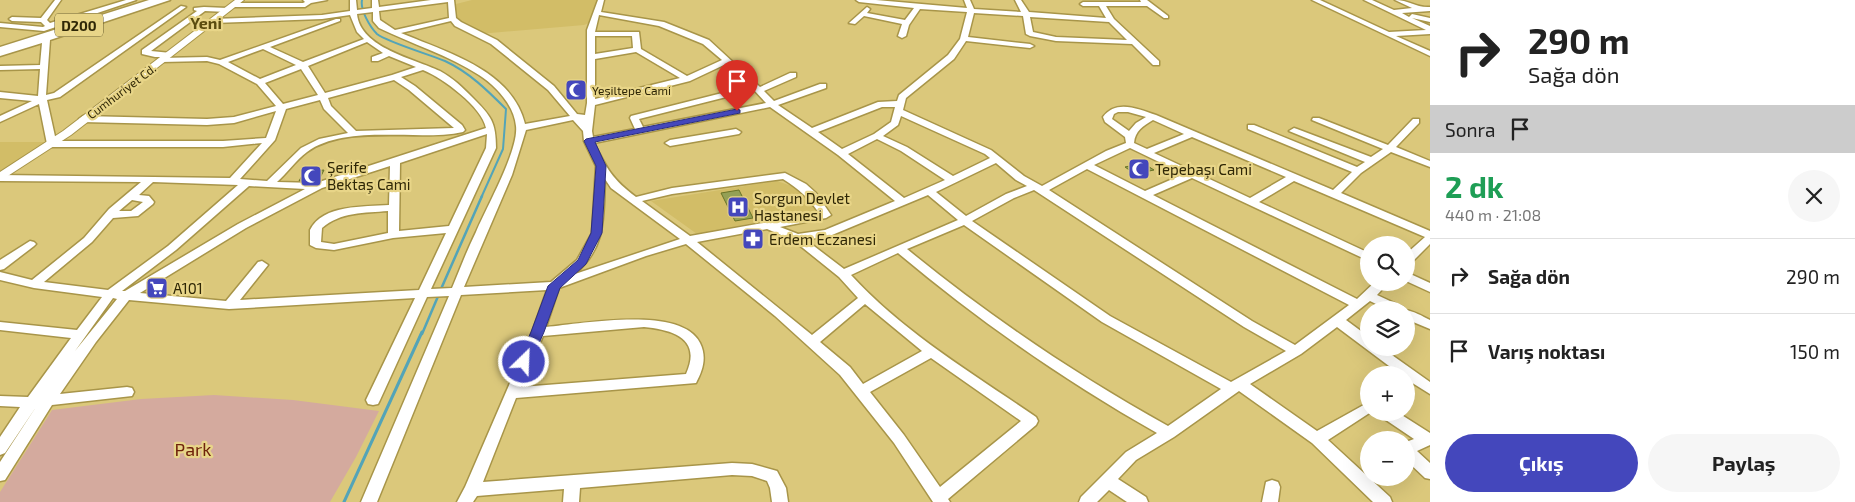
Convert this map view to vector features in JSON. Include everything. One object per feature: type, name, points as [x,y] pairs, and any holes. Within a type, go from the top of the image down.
[{"type":"highway","name":"D200","points":[[0,43],[138,0]]},
{"type":"highway","name":"D200","points":[[0,53],[45,30],[157,2]]},
{"type":"main road","name":"Cumhuriyet Cd.","points":[[0,178],[52,144],[233,5]]},
{"type":"street","points":[[58,0],[45,30],[45,67],[42,99],[52,144],[223,144],[270,140]]},
{"type":"street","points":[[124,0],[132,0]]},
{"type":"street","points":[[0,25],[45,30],[132,0]]},
{"type":"street","points":[[157,2],[167,0]]},
{"type":"street","points":[[157,2],[184,8],[204,9],[233,5],[305,5],[308,0],[324,0]]},
{"type":"street","points":[[353,0],[354,14],[359,30],[367,40],[390,54],[423,67],[448,80],[483,113],[488,121],[491,148],[373,400]]},
{"type":"street","points":[[221,62],[373,7],[446,0]]},
{"type":"street","points":[[451,0],[453,19],[458,24],[494,42],[551,88],[567,109],[577,117],[588,131]]},
{"type":"street","points":[[601,0],[591,34],[592,102],[588,131],[589,141],[601,166],[615,186],[688,240],[779,313],[845,371],[899,439],[941,500],[1030,421],[932,352],[864,298],[843,274],[796,238],[767,224]]},
{"type":"street","points":[[859,0],[918,7],[1111,20]]},
{"type":"street","points":[[841,153],[877,136],[895,123],[902,97],[951,57],[964,39],[971,11],[967,0]]},
{"type":"street","points":[[1018,0],[1026,14],[1030,34],[1035,36],[1056,39],[1133,42]]},
{"type":"street","points":[[1315,0],[1430,54]]},
{"type":"street","points":[[1367,0],[1430,31]]},
{"type":"street","points":[[1398,0],[1430,14]]},
{"type":"street","points":[[853,23],[874,1]]},
{"type":"street","points":[[1080,2],[1094,19]]},
{"type":"street","points":[[1080,2],[1102,4],[1145,2],[1166,17]]},
{"type":"street","points":[[1102,4],[1111,20],[1156,63]]},
{"type":"street","points":[[369,502],[511,164],[521,128],[507,95],[493,82],[450,56],[394,32],[377,21],[373,7]]},
{"type":"street","points":[[902,36],[907,23],[918,7]]},
{"type":"street","points":[[0,119],[42,99],[57,95],[184,8]]},
{"type":"street","points":[[204,9],[145,52],[164,58],[207,59],[221,62],[260,82],[282,108]]},
{"type":"street","points":[[1395,13],[1430,9]]},
{"type":"street","points":[[597,12],[661,24],[706,42],[772,104],[841,153],[901,201]]},
{"type":"street","points":[[1395,13],[1430,20]]},
{"type":"street","points":[[213,20],[322,17],[354,14]]},
{"type":"street","points":[[862,14],[907,23]]},
{"type":"street","points":[[0,18],[45,30]]},
{"type":"street","points":[[394,32],[453,19]]},
{"type":"street","points":[[1388,34],[1430,31]]},
{"type":"street","points":[[591,34],[636,34],[637,50]]},
{"type":"street","points":[[964,39],[1030,46]]},
{"type":"street","points":[[260,82],[367,40]]},
{"type":"street","points":[[264,47],[303,65],[323,96],[327,107],[354,134]]},
{"type":"street","points":[[590,57],[637,50],[687,79]]},
{"type":"street","points":[[375,58],[390,54]]},
{"type":"street","points":[[592,102],[687,79],[727,61]]},
{"type":"street","points":[[0,68],[45,67]]},
{"type":"street","points":[[83,120],[206,122],[234,120],[395,77],[423,67]]},
{"type":"street","points":[[641,131],[634,118],[758,89],[793,75]]},
{"type":"street","points":[[395,77],[412,88],[459,127],[460,130]]},
{"type":"street","points":[[589,141],[772,104],[823,86]]},
{"type":"street","points":[[0,95],[42,99]]},
{"type":"street","points":[[811,132],[881,104],[900,108],[988,152],[1038,188],[1248,324],[1296,351]]},
{"type":"street","points":[[233,181],[270,140],[282,108]]},
{"type":"street","points":[[1360,254],[1148,152],[1130,140],[1106,117],[1109,113],[1116,110],[1126,109],[1153,117],[1430,236],[1415,252]]},
{"type":"street","points":[[521,128],[589,114]]},
{"type":"street","points":[[843,274],[899,248],[965,221],[1010,196],[1038,188],[1088,165],[1130,140],[1139,125],[1153,117]]},
{"type":"street","points":[[1316,120],[1430,164]]},
{"type":"street","points":[[1334,195],[1358,171],[1389,149],[1416,121]]},
{"type":"street","points":[[665,126],[671,147],[736,132]]},
{"type":"street","points":[[1251,127],[1358,171]]},
{"type":"street","points":[[270,184],[312,144],[354,134],[460,130],[474,134]]},
{"type":"street","points":[[0,475],[48,400],[91,339],[126,296],[242,226],[318,186],[490,130]]},
{"type":"street","points":[[1294,131],[1372,161]]},
{"type":"street","points":[[1148,152],[1194,133]]},
{"type":"street","points":[[877,136],[904,149],[952,180]]},
{"type":"street","points":[[796,238],[828,233],[901,201],[929,191],[996,159]]},
{"type":"street","points":[[393,235],[392,208],[395,200],[395,161]]},
{"type":"street","points":[[1088,165],[1145,195],[1367,301]]},
{"type":"street","points":[[468,496],[538,332],[554,286],[582,262],[597,233],[601,166]]},
{"type":"street","points":[[1145,195],[1193,174]]},
{"type":"street","points":[[0,276],[34,284],[110,294],[228,305],[554,286],[642,254],[688,240],[767,224],[826,215],[812,195],[802,186],[785,176],[672,192],[634,200]]},
{"type":"street","points":[[1251,202],[1293,177]]},
{"type":"street","points":[[0,178],[233,181],[318,186]]},
{"type":"street","points":[[34,284],[88,240],[110,215],[151,179]]},
{"type":"street","points":[[0,449],[31,402],[110,294],[172,248],[247,182]]},
{"type":"street","points":[[929,191],[965,221],[1106,319],[1236,386],[1317,439],[1384,502]]},
{"type":"street","points":[[110,215],[134,214],[149,202],[146,198],[129,197]]},
{"type":"street","points":[[392,208],[336,215],[317,226],[314,235],[316,245],[334,247],[393,235],[453,229]]},
{"type":"street","points":[[0,266],[30,244]]},
{"type":"street","points":[[899,248],[985,316],[1122,408],[1169,433]]},
{"type":"street","points":[[228,305],[262,266]]},
{"type":"street","points":[[1415,280],[1430,288]]},
{"type":"street","points":[[1087,502],[1131,456],[1169,433],[1236,386],[1296,351],[1373,291]]},
{"type":"street","points":[[812,342],[864,298]]},
{"type":"street","points":[[1415,318],[1430,325]]},
{"type":"street","points":[[1337,320],[1360,337]]},
{"type":"street","points":[[511,393],[691,379],[698,362],[693,339],[680,331],[660,324],[644,322],[538,332]]},
{"type":"street","points":[[0,326],[80,335]]},
{"type":"street","points":[[861,391],[932,352]]},
{"type":"street","points":[[1383,356],[1395,366]]},
{"type":"street","points":[[1415,381],[1430,389]]},
{"type":"street","points":[[0,401],[31,402],[127,392]]},
{"type":"street","points":[[1317,439],[1360,413]]},
{"type":"street","points":[[1399,421],[1428,439]]},
{"type":"street","points":[[1428,439],[1408,448],[1407,451],[1430,473]]},
{"type":"street","points":[[468,496],[572,482],[732,469],[752,470],[772,476],[778,488],[780,502]]},
{"type":"street","points":[[1107,480],[1140,502]]},
{"type":"street","points":[[571,502],[572,482]]},
{"type":"shaded area","points":[[472,0],[598,0],[589,23],[584,25],[479,34],[456,18],[452,5]]},
{"type":"shaded area","points":[[0,142],[47,142],[0,173]]},
{"type":"shaded area","name":"Sorgun Devlet Hastanesi","points":[[777,181],[806,191],[821,213],[794,219],[783,217],[697,234],[651,201]]},
{"type":"green space","name":"Park","points":[[214,395],[293,400],[379,411],[356,457],[330,502],[0,502],[0,492],[52,410],[141,399]]},
{"type":"building","name":"Tepebaşı Cami","points":[[1143,163],[1154,170],[1135,174],[1125,167]]},
{"type":"building","name":"Şerife Bektaş Cami","points":[[324,170],[319,180],[299,181],[304,172]]},
{"type":"building","points":[[739,190],[753,218],[735,221],[721,193]]},
{"type":"waterway","points":[[362,0],[366,18],[377,34],[390,41],[454,65],[478,82],[506,109],[503,149],[481,198]]},
{"type":"waterway","points":[[441,289],[482,196]]},
{"type":"waterway","points":[[422,334],[439,294]]},
{"type":"waterway","points":[[344,502],[422,332]]},
{"type":"place","name":"Yeşiltepe Cami","points":[[576,90]]},
{"type":"place","name":"Tepebaşı Cami","points":[[1139,169]]},
{"type":"place","name":"Şerife Bektaş Cami","points":[[311,176]]},
{"type":"place","name":"Sorgun Devlet Hastanesi","points":[[738,207]]},
{"type":"place","name":"Erdem Eczanesi","points":[[753,239]]},
{"type":"place","name":"A101","points":[[157,288]]},
{"type":"district","name":"Yeni","points":[[206,22]]},
{"type":"route","points":[[524,362],[538,332],[554,286],[582,262],[597,233],[601,166],[589,141],[737,111]]}]
